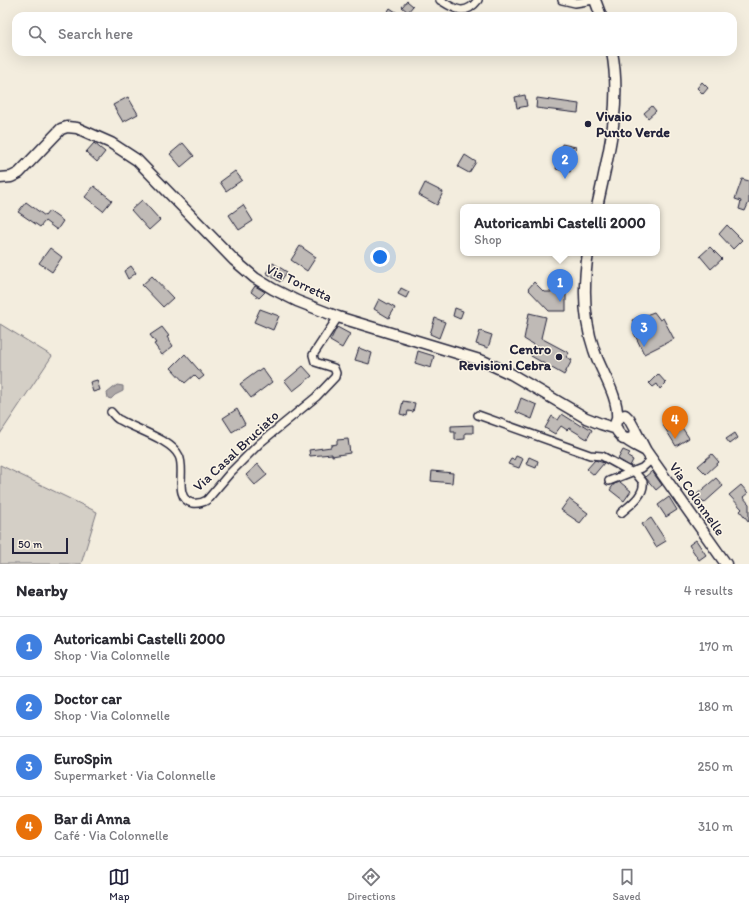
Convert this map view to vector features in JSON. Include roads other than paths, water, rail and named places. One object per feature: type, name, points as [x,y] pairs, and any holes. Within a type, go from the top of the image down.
[{"type":"street","points":[[440,0],[453,8],[460,10],[470,8],[478,0]]},
{"type":"street","points":[[562,0],[575,3],[595,0],[600,12]]},
{"type":"street","points":[[598,204],[609,151],[614,116],[615,82],[612,56]]},
{"type":"street","name":"Via Torretta","points":[[0,178],[11,177],[19,173],[61,129],[67,127],[77,128],[118,147],[142,164],[190,216],[234,260],[255,278],[285,295],[338,316],[472,357],[515,376],[586,418],[619,418]]},
{"type":"street","name":"Via Colonnelle","points":[[588,256],[585,303],[588,329],[599,365],[613,396],[623,438],[649,455]]},
{"type":"street","name":"Via Casal Bruciato","points":[[111,412],[118,420],[141,429],[176,450],[181,461],[182,494],[186,500],[190,502],[196,504],[202,503],[207,500],[260,443],[316,397],[335,377],[336,373],[334,368],[315,362],[313,355],[338,316]]},
{"type":"street","points":[[478,415],[590,455],[602,456],[632,471],[643,482],[642,489],[636,500],[621,513]]},
{"type":"street","name":"Via Colonnelle","points":[[619,418],[629,419],[649,455],[726,564]]},
{"type":"street","points":[[623,438],[633,438],[635,430]]},
{"type":"street","points":[[609,481],[642,468],[649,455]]},
{"type":"place","name":"Vivaio Punto Verde","points":[[588,124]]},
{"type":"place","name":"Doctor car","points":[[565,179]]},
{"type":"place","name":"Autoricambi Castelli 2000","points":[[560,302]]},
{"type":"place","name":"EuroSpin","points":[[644,347]]},
{"type":"place","name":"Centro Revisioni Cebra","points":[[559,357]]},
{"type":"place","name":"Bar di Anna","points":[[675,439]]}]
